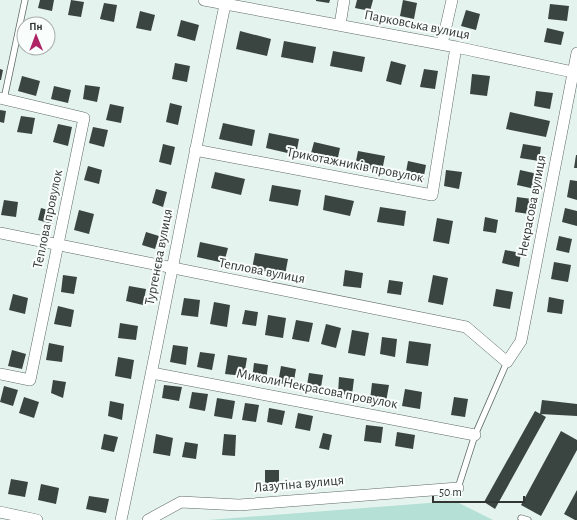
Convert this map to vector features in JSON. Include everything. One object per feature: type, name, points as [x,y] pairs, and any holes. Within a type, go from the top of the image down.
[{"type":"street","name":"Парковська вулиця","points":[[204,0],[225,2],[442,44],[575,72]]},
{"type":"street","points":[[340,25],[344,0]]},
{"type":"street","points":[[442,44],[452,0]]},
{"type":"street","name":"Тургенєва вулиця","points":[[121,520],[152,373],[171,268],[225,2]]},
{"type":"street","name":"Трикотажників провулок","points":[[195,150],[432,195],[456,47]]},
{"type":"street","name":"Некрасова вулиця","points":[[507,362],[521,341],[575,72],[577,53]]},
{"type":"street","name":"Теплова провулок","points":[[0,374],[30,380],[84,118],[2,98]]},
{"type":"street","name":"Теплова вулиця","points":[[0,233],[466,327],[507,362]]},
{"type":"street","name":"Миколи Некрасова провулок","points":[[152,373],[475,435]]},
{"type":"street","name":"Лазутіна вулиця","points":[[148,520],[181,502],[239,505],[458,488]]},
{"type":"street","points":[[0,512],[37,520]]},
{"type":"lane","points":[[2,98],[25,0]]},
{"type":"lane","points":[[458,488],[475,435],[507,362]]},
{"type":"lane","points":[[521,518],[528,520]]},
{"type":"green space","points":[[455,501],[493,520],[208,520]]},
{"type":"building","points":[[40,0],[54,0],[52,11],[38,8]]},
{"type":"building","points":[[71,0],[84,2],[81,17],[68,15]]},
{"type":"building","points":[[316,0],[330,0],[329,3]]},
{"type":"building","points":[[357,0],[373,0],[370,11],[355,8]]},
{"type":"building","points":[[403,0],[417,3],[414,19],[400,16]]},
{"type":"building","points":[[104,3],[117,5],[114,22],[100,19]]},
{"type":"building","points":[[550,4],[569,6],[567,21],[548,19]]},
{"type":"building","points":[[466,10],[480,14],[476,30],[461,26]]},
{"type":"building","points":[[140,11],[155,15],[151,31],[136,28]]},
{"type":"building","points":[[181,20],[199,25],[195,41],[177,36]]},
{"type":"building","points":[[547,28],[564,32],[561,45],[544,42]]},
{"type":"building","points":[[240,31],[271,39],[267,56],[236,49]]},
{"type":"building","points":[[284,41],[316,47],[313,63],[281,57]]},
{"type":"building","points":[[333,51],[365,57],[362,72],[330,66]]},
{"type":"building","points":[[391,61],[406,65],[401,85],[386,81]]},
{"type":"building","points":[[175,63],[190,66],[187,82],[172,79]]},
{"type":"building","points":[[0,69],[3,70],[1,80],[0,80]]},
{"type":"building","points":[[424,69],[438,71],[435,89],[420,87]]},
{"type":"building","points":[[472,74],[490,76],[487,96],[470,94]]},
{"type":"building","points":[[22,76],[40,81],[36,96],[18,91]]},
{"type":"building","points":[[85,85],[100,87],[97,102],[83,99]]},
{"type":"building","points":[[54,86],[71,90],[68,103],[51,99]]},
{"type":"building","points":[[536,91],[553,93],[550,109],[534,106]]},
{"type":"building","points":[[170,103],[182,106],[178,125],[166,122]]},
{"type":"building","points":[[110,104],[124,107],[121,123],[106,120]]},
{"type":"building","points":[[0,110],[6,111],[4,123],[0,122]]},
{"type":"building","points":[[510,112],[550,121],[546,137],[506,129]]},
{"type":"building","points":[[21,116],[35,118],[32,134],[17,132]]},
{"type":"building","points":[[223,123],[255,130],[252,146],[219,139]]},
{"type":"building","points":[[58,124],[72,127],[68,146],[53,142]]},
{"type":"building","points":[[93,127],[108,130],[104,147],[89,143]]},
{"type":"building","points":[[269,133],[299,139],[296,155],[266,148]]},
{"type":"building","points":[[314,142],[340,148],[337,162],[310,157]]},
{"type":"building","points":[[163,144],[175,147],[171,165],[159,162]]},
{"type":"building","points":[[523,144],[541,147],[539,161],[520,158]]},
{"type":"building","points":[[358,151],[385,156],[382,171],[355,166]]},
{"type":"building","points":[[576,155],[577,168],[574,168]]},
{"type":"building","points":[[408,161],[426,165],[423,181],[405,177]]},
{"type":"building","points":[[88,166],[102,170],[99,184],[84,180]]},
{"type":"building","points":[[446,170],[462,172],[459,189],[444,186]]},
{"type":"building","points":[[520,170],[538,174],[535,189],[517,185]]},
{"type":"building","points":[[215,172],[245,179],[241,195],[211,188]]},
{"type":"building","points":[[570,180],[577,181],[577,200],[567,197]]},
{"type":"building","points":[[272,185],[301,190],[298,206],[269,201]]},
{"type":"building","points":[[156,189],[167,192],[163,207],[152,203]]},
{"type":"building","points":[[325,195],[354,201],[350,216],[323,210]]},
{"type":"building","points":[[517,197],[532,199],[529,214],[515,212]]},
{"type":"building","points":[[4,200],[18,202],[16,217],[1,215]]},
{"type":"building","points":[[380,207],[406,211],[404,226],[377,222]]},
{"type":"building","points":[[41,208],[55,212],[52,224],[38,220]]},
{"type":"building","points":[[565,208],[577,211],[577,226],[562,222]]},
{"type":"building","points":[[79,210],[94,214],[89,234],[74,230]]},
{"type":"building","points":[[485,217],[498,220],[496,233],[483,231]]},
{"type":"building","points":[[437,218],[453,221],[449,244],[433,241]]},
{"type":"building","points":[[146,232],[159,236],[155,249],[142,245]]},
{"type":"building","points":[[559,236],[572,239],[569,253],[556,250]]},
{"type":"building","points":[[200,242],[228,248],[224,263],[197,257]]},
{"type":"building","points":[[505,250],[521,253],[519,267],[502,263]]},
{"type":"building","points":[[255,253],[288,259],[285,275],[252,269]]},
{"type":"building","points":[[554,262],[571,265],[568,282],[551,279]]},
{"type":"building","points":[[345,270],[363,273],[361,288],[343,286]]},
{"type":"building","points":[[63,275],[77,277],[74,294],[61,292]]},
{"type":"building","points":[[433,275],[448,278],[443,305],[428,302]]},
{"type":"building","points":[[389,280],[403,282],[401,295],[387,293]]},
{"type":"building","points":[[129,286],[146,289],[143,305],[126,301]]},
{"type":"building","points":[[496,289],[513,292],[510,309],[493,306]]},
{"type":"building","points":[[13,294],[28,298],[25,314],[9,310]]},
{"type":"building","points":[[549,297],[564,300],[562,314],[547,312]]},
{"type":"building","points":[[184,298],[200,300],[198,317],[181,315]]},
{"type":"building","points":[[214,302],[230,305],[227,327],[210,324]]},
{"type":"building","points":[[58,306],[74,310],[71,327],[54,324]]},
{"type":"building","points":[[245,310],[258,312],[256,326],[242,324]]},
{"type":"building","points":[[268,315],[286,318],[283,338],[265,335]]},
{"type":"building","points":[[296,320],[313,323],[309,342],[292,339]]},
{"type":"building","points":[[120,323],[138,326],[136,340],[118,338]]},
{"type":"building","points":[[326,324],[341,328],[336,348],[321,344]]},
{"type":"building","points":[[352,330],[369,333],[365,356],[348,353]]},
{"type":"building","points":[[382,337],[397,339],[395,357],[380,354]]},
{"type":"building","points":[[409,341],[431,344],[428,366],[406,363]]},
{"type":"building","points":[[49,343],[64,346],[62,362],[46,360]]},
{"type":"building","points":[[173,345],[188,347],[186,365],[170,362]]},
{"type":"building","points":[[12,350],[26,354],[22,369],[8,366]]},
{"type":"building","points":[[200,352],[215,354],[212,370],[197,367]]},
{"type":"building","points":[[228,355],[247,358],[244,376],[225,374]]},
{"type":"building","points":[[118,357],[134,360],[131,379],[115,376]]},
{"type":"building","points":[[254,363],[268,365],[266,381],[252,379]]},
{"type":"building","points":[[281,366],[296,369],[293,386],[278,383]]},
{"type":"building","points":[[309,373],[323,375],[320,393],[306,391]]},
{"type":"building","points":[[339,377],[354,379],[352,395],[338,394]]},
{"type":"building","points":[[53,380],[66,382],[63,398],[51,393]]},
{"type":"building","points":[[372,383],[389,385],[386,402],[370,400]]},
{"type":"building","points":[[164,385],[182,387],[179,401],[162,398]]},
{"type":"building","points":[[4,386],[18,390],[13,406],[0,402]]},
{"type":"building","points":[[405,389],[422,392],[420,409],[402,406]]},
{"type":"building","points":[[192,392],[208,394],[205,411],[189,408]]},
{"type":"building","points":[[24,397],[39,402],[34,418],[19,413]]},
{"type":"building","points":[[454,397],[468,399],[465,417],[451,415]]},
{"type":"building","points":[[217,398],[235,401],[232,419],[214,416]]},
{"type":"building","points":[[542,400],[577,404],[577,416],[540,414]]},
{"type":"building","points":[[110,401],[124,404],[122,420],[108,416]]},
{"type":"building","points":[[245,403],[259,405],[256,422],[242,420]]},
{"type":"building","points":[[269,408],[285,411],[282,425],[267,422]]},
{"type":"building","points":[[535,411],[546,417],[495,509],[484,502]]},
{"type":"building","points":[[298,413],[313,416],[310,431],[295,428]]},
{"type":"building","points":[[366,425],[383,427],[381,443],[364,441]]},
{"type":"building","points":[[561,431],[577,440],[577,450],[541,516],[521,505]]},
{"type":"building","points":[[397,432],[415,435],[413,449],[395,446]]},
{"type":"building","points":[[323,433],[332,435],[329,450],[319,448]]},
{"type":"building","points":[[104,434],[118,437],[114,452],[101,449]]},
{"type":"building","points":[[156,434],[173,438],[170,456],[153,453]]},
{"type":"building","points":[[224,434],[236,435],[235,456],[222,455]]},
{"type":"building","points":[[185,442],[198,444],[196,459],[182,457]]},
{"type":"building","points":[[265,470],[279,470],[279,486],[265,486]]},
{"type":"building","points":[[11,479],[28,482],[25,497],[8,494]]},
{"type":"building","points":[[41,484],[59,488],[56,504],[38,500]]},
{"type":"building","points":[[577,490],[577,520],[575,520],[564,514]]},
{"type":"building","points":[[89,496],[109,499],[106,513],[86,509]]}]
